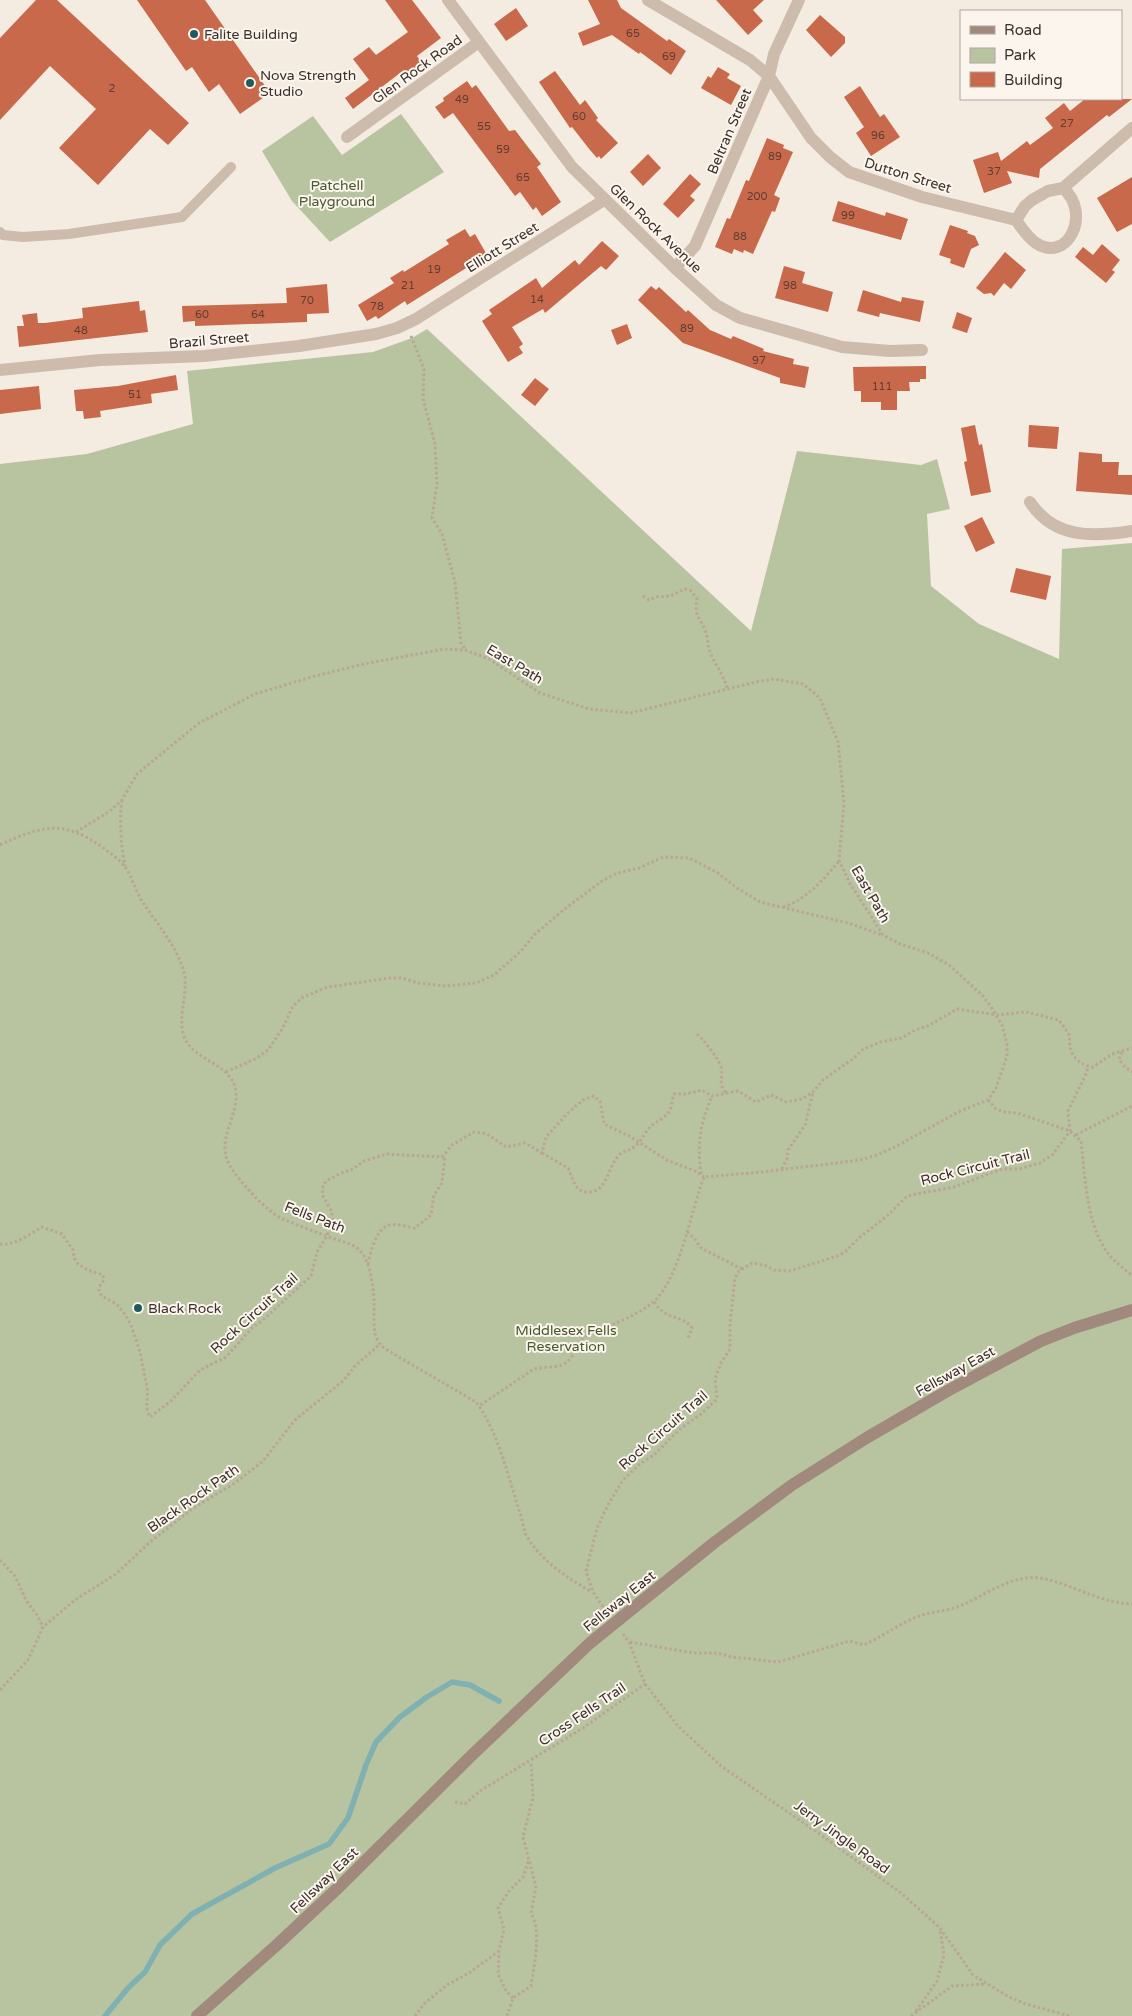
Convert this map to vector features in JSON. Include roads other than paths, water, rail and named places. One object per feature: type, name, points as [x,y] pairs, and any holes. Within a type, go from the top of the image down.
[{"type":"main road","name":"Fellsway East","points":[[197,2016],[280,1943],[556,1675],[615,1622],[715,1542],[792,1485],[868,1437],[949,1390],[1041,1341],[1096,1320],[1132,1310]]},
{"type":"street","name":"Glen Rock Avenue","points":[[448,0],[562,154],[604,200],[716,305],[740,318],[842,347],[890,351],[922,350]]},
{"type":"street","name":"Dutton Street","points":[[648,0],[750,60],[768,76],[811,138],[830,157],[850,172],[922,197],[1016,220]]},
{"type":"street","name":"Beltran Street","points":[[675,268],[695,246],[768,76],[774,54],[799,0]]},
{"type":"street","name":"Glen Rock Road","points":[[347,137],[479,42]]},
{"type":"street","points":[[1064,188],[1072,198],[1077,215],[1075,229],[1064,242],[1053,247],[1040,245],[1029,237],[1016,220],[1025,206],[1037,196],[1054,189],[1064,188],[1132,128]]},
{"type":"street","name":"Elliott Street","points":[[411,321],[604,200]]},
{"type":"street","name":"Brazil Street","points":[[0,370],[100,360],[176,358],[270,350],[364,337],[411,321]]},
{"type":"street","points":[[1030,502],[1043,520],[1062,530],[1082,534],[1132,531]]},
{"type":"lane","points":[[0,232],[3,235],[23,237],[69,234],[182,217],[231,166]]},
{"type":"waterway","points":[[105,2016],[128,1988],[145,1972],[160,1945],[192,1914],[275,1868],[329,1844],[348,1818],[376,1742],[400,1717],[427,1697],[452,1682],[470,1685],[499,1701]]},
{"type":"place","name":"Falite Building","points":[[194,34]]},
{"type":"place","name":"Nova Strength Studio","points":[[250,83]]},
{"type":"place","name":"Black Rock","points":[[138,1308]]},
{"type":"park label","name":"Patchell Playground","points":[[337,194]]},
{"type":"park label","name":"Middlesex Fells Reservation","points":[[566,1338]]}]
